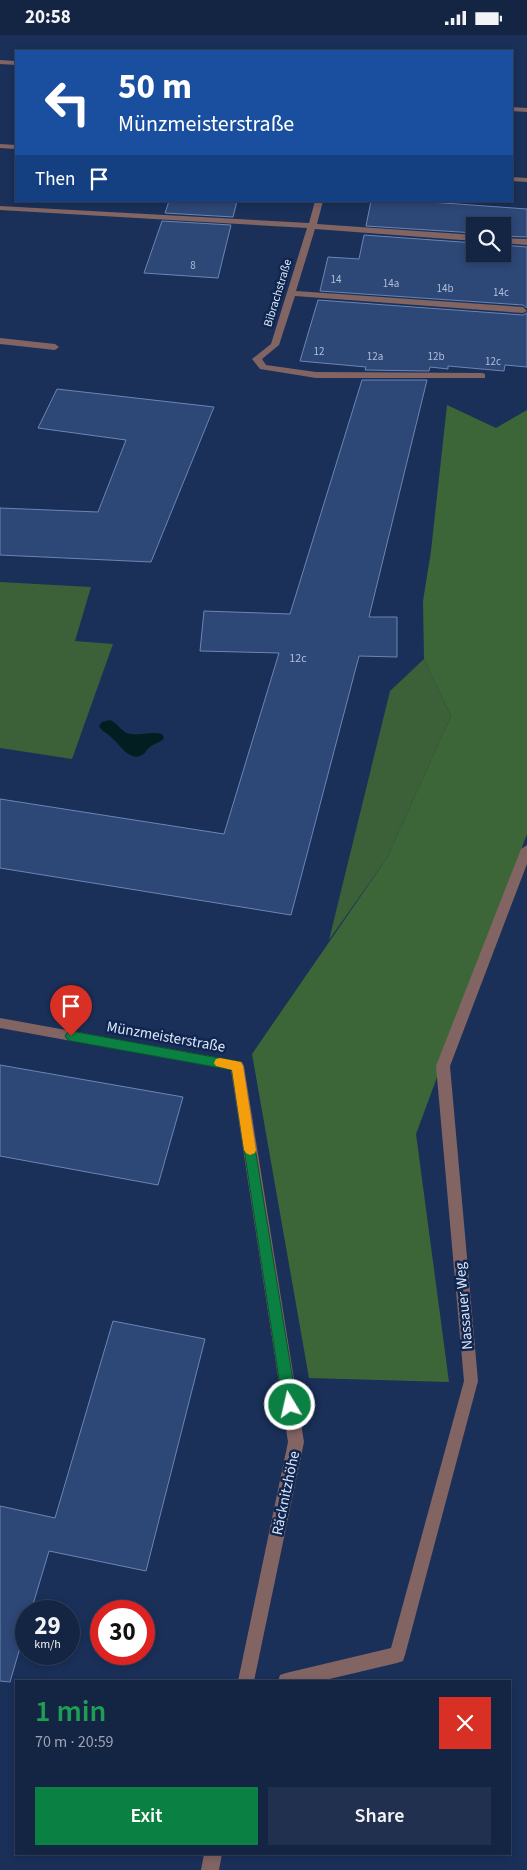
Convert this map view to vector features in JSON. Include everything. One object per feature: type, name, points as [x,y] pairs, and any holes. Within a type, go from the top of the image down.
[{"type":"street","points":[[0,62],[15,63]]},
{"type":"street","points":[[513,109],[527,110]]},
{"type":"street","points":[[0,146],[15,147]]},
{"type":"street","points":[[513,179],[527,180]]},
{"type":"street","name":"Bibrachstraße","points":[[319,202],[276,345],[257,359],[262,367],[316,375],[482,376]]},
{"type":"street","points":[[0,208],[312,226],[466,237]]},
{"type":"street","points":[[511,241],[527,242]]},
{"type":"street","points":[[290,293],[523,310]]},
{"type":"street","points":[[0,341],[55,347]]},
{"type":"street","name":"Nassauer Weg","points":[[290,1680],[397,1655],[471,1381],[443,1066],[527,849]]},
{"type":"street","name":"Münzmeisterstraße","points":[[0,1023],[237,1066]]},
{"type":"street","name":"Räcknitzhöhe","points":[[237,1066],[296,1443],[246,1680]]},
{"type":"street","points":[[210,1870],[213,1855]]},
{"type":"green space","points":[[447,405],[496,428],[527,410],[527,834],[416,1134],[449,1382],[309,1378],[252,1054],[387,858],[451,716],[424,659],[423,601],[431,551]]},
{"type":"green space","points":[[0,582],[91,587],[75,641],[113,644],[72,759],[0,748]]},
{"type":"green space","points":[[424,659],[451,716],[387,858],[329,940],[390,691]]},
{"type":"shaded area","points":[[110,720],[130,734],[158,733],[162,734],[164,738],[138,757],[129,755],[99,726],[102,722]]},
{"type":"building","points":[[169,202],[237,202],[233,217],[165,213]]},
{"type":"building","points":[[371,202],[430,202],[527,209],[527,237],[511,236],[511,217],[466,217],[466,232],[366,226]]},
{"type":"building","points":[[162,221],[231,225],[218,278],[144,273]]},
{"type":"building","points":[[364,235],[466,242],[466,262],[511,262],[511,246],[527,247],[527,308],[523,305],[320,291],[328,257],[359,259]]},
{"type":"building","points":[[318,300],[523,315],[527,313],[527,367],[505,365],[504,371],[448,366],[448,369],[430,367],[429,371],[365,370],[366,367],[300,361]]},
{"type":"building","points":[[362,380],[427,380],[369,617],[397,617],[397,657],[359,656],[291,915],[0,868],[0,799],[224,834],[279,653],[200,651],[204,611],[290,614]]},
{"type":"building","points":[[57,389],[214,407],[151,562],[0,555],[0,508],[98,512],[126,440],[38,428]]},
{"type":"building","points":[[0,1065],[183,1097],[158,1185],[0,1156]]},
{"type":"building","points":[[113,1321],[205,1339],[146,1571],[49,1551],[34,1600],[15,1600],[15,1665],[10,1682],[0,1681],[0,1506],[55,1518]]},
{"type":"slow traffic","points":[[220,1063],[237,1066],[250,1150]]},
{"type":"route","points":[[71,1036],[237,1066],[290,1405]]}]
